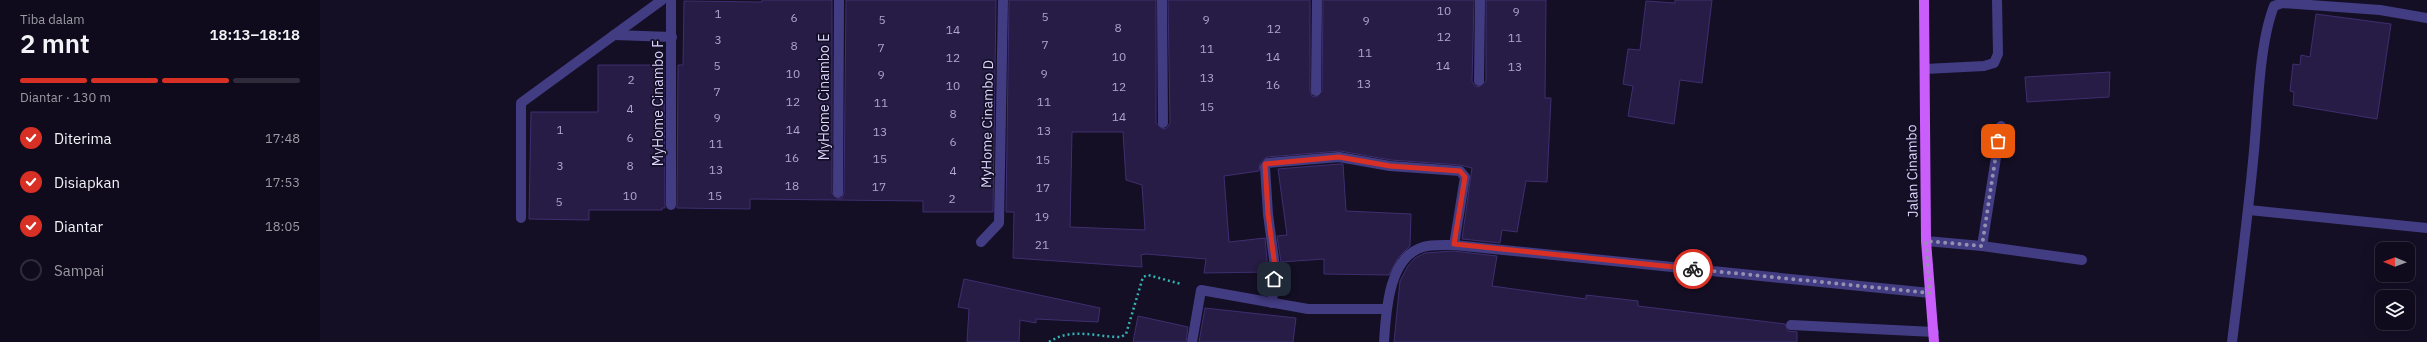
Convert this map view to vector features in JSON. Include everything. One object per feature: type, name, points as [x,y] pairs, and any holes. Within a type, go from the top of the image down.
[{"type":"main road","name":"Jalan Cinambo","points":[[1924,0],[1926,241],[1934,337]]},
{"type":"street","points":[[521,218],[521,103],[662,0]]},
{"type":"street","name":"MyHome Cinambo F","points":[[671,0],[671,205]]},
{"type":"street","name":"MyHome Cinambo E","points":[[838,193],[839,0]]},
{"type":"street","name":"MyHome Cinambo D","points":[[981,242],[999,223],[1003,0]]},
{"type":"street","points":[[1162,0],[1163,123]]},
{"type":"street","points":[[1316,91],[1317,0]]},
{"type":"street","points":[[1479,81],[1480,0]]},
{"type":"street","points":[[1925,69],[1984,66],[1994,63],[1998,54],[1997,0]]},
{"type":"street","points":[[2232,342],[2249,210],[2261,75],[2270,16],[2274,6],[2282,2],[2380,10],[2427,18]]},
{"type":"street","points":[[614,35],[672,37]]},
{"type":"street","points":[[1982,246],[2001,126]]},
{"type":"street","points":[[1272,303],[1275,267],[1268,214],[1265,167],[1268,163],[1339,157],[1390,166],[1460,171],[1465,177],[1454,244]]},
{"type":"street","points":[[2249,210],[2427,228]]},
{"type":"street","points":[[1926,241],[1982,246],[2082,260]]},
{"type":"street","points":[[1384,342],[1386,309],[1397,271],[1409,254],[1423,247],[1454,244],[1930,293]]},
{"type":"street","points":[[1192,342],[1201,290],[1308,309],[1386,309]]},
{"type":"street","points":[[1790,325],[1934,337]]},
{"type":"path","points":[[1049,342],[1058,336],[1080,332],[1116,337],[1126,334],[1140,282],[1143,277],[1148,275],[1201,290]]},
{"type":"building","points":[[762,0],[832,0],[832,193],[838,199],[842,198],[844,193],[846,0],[996,0],[993,212],[923,212],[923,201],[750,199],[750,209],[677,208],[678,65],[683,65],[684,1],[762,2]]},
{"type":"building","points":[[1009,0],[1156,0],[1156,123],[1163,129],[1167,128],[1170,123],[1168,0],[1310,0],[1310,91],[1312,96],[1316,97],[1322,91],[1323,0],[1474,0],[1472,81],[1475,86],[1479,87],[1486,81],[1486,0],[1546,0],[1545,98],[1551,98],[1547,182],[1526,181],[1517,232],[1502,230],[1500,243],[1462,239],[1472,168],[1460,165],[1391,160],[1340,151],[1267,157],[1260,163],[1259,171],[1224,176],[1229,242],[1265,238],[1268,272],[1204,273],[1206,259],[1146,254],[1141,255],[1142,267],[1013,258],[1014,212],[1006,212]],"holes":[[[1072,132],[1123,132],[1126,180],[1142,185],[1145,230],[1070,227]]]},
{"type":"building","points":[[1675,0],[1712,0],[1702,83],[1680,80],[1674,124],[1628,116],[1633,86],[1623,84],[1628,49],[1640,50],[1646,1],[1675,3]]},
{"type":"building","points":[[2316,14],[2391,24],[2377,119],[2293,105],[2294,92],[2290,91],[2293,64],[2300,65],[2301,55],[2310,57]]},
{"type":"building","points":[[598,65],[664,65],[665,208],[662,208],[662,210],[589,210],[589,220],[529,219],[531,112],[598,112]]},
{"type":"building","points":[[2110,72],[2109,97],[2027,102],[2025,77]]},
{"type":"building","points":[[1343,164],[1346,211],[1411,214],[1410,246],[1398,258],[1389,275],[1324,274],[1324,259],[1281,262],[1277,236],[1287,235],[1278,169]]},
{"type":"building","points":[[1453,251],[1497,256],[1492,286],[1586,299],[1586,295],[1638,301],[1638,306],[1785,324],[1788,331],[1797,332],[1797,342],[1394,342],[1400,281],[1408,266],[1415,258],[1425,253]]},
{"type":"building","points":[[964,279],[1100,308],[1098,322],[1036,319],[1036,323],[1020,320],[1019,342],[967,342],[969,309],[958,307]]},
{"type":"building","points":[[1205,308],[1296,318],[1293,342],[1199,342]]},
{"type":"building","points":[[1138,316],[1188,327],[1186,342],[1133,342]]},
{"type":"way so far","points":[[1693,269],[1930,293],[1926,241],[1982,246],[1998,141]]},
{"type":"route","points":[[1274,279],[1275,267],[1268,214],[1265,164],[1339,157],[1345,157],[1354,161],[1390,166],[1460,171],[1463,173],[1465,177],[1454,244],[1693,269]]}]
